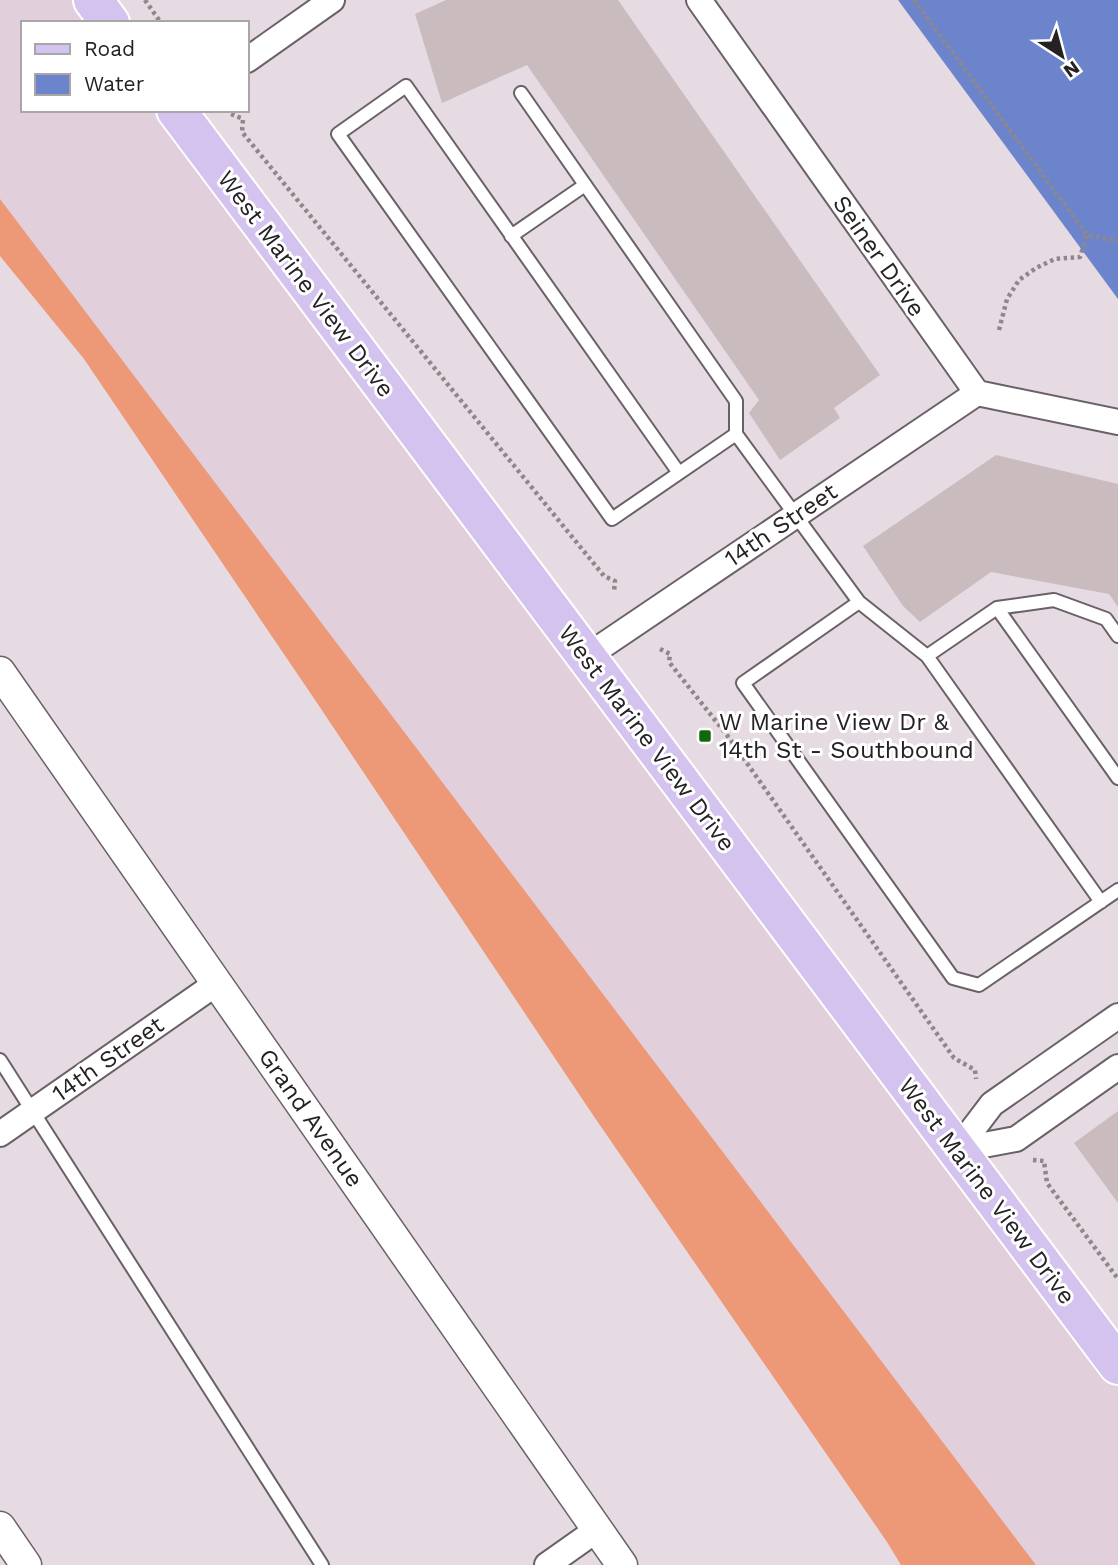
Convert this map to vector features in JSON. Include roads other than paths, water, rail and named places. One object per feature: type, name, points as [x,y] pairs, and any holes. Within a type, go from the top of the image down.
[{"type":"main road","points":[[93,0],[109,21]]},
{"type":"main road","name":"West Marine View Drive","points":[[177,112],[1118,1365]]},
{"type":"street","points":[[248,59],[332,0]]},
{"type":"street","name":"Seiner Drive","points":[[699,0],[977,393]]},
{"type":"street","points":[[977,393],[1118,422]]},
{"type":"street","name":"14th Street","points":[[586,657],[977,393]]},
{"type":"street","name":"Grand Avenue","points":[[0,672],[622,1565]]},
{"type":"street","name":"14th Street","points":[[0,1134],[217,983]]},
{"type":"street","points":[[957,1150],[992,1104],[1118,1016]]},
{"type":"street","points":[[957,1150],[1016,1139],[1118,1067]]},
{"type":"street","points":[[0,1527],[26,1565]]},
{"type":"street","points":[[547,1565],[597,1529]]},
{"type":"lane","points":[[679,473],[406,86],[338,134],[612,519],[736,434]]},
{"type":"lane","points":[[521,93],[736,401],[736,434],[859,602],[927,656],[1101,902]]},
{"type":"lane","points":[[511,236],[585,185]]},
{"type":"lane","points":[[927,656],[997,608],[1054,600],[1106,619],[1118,636]]},
{"type":"lane","points":[[859,602],[743,683],[953,978],[979,985],[1118,890]]},
{"type":"lane","points":[[997,608],[1118,778]]},
{"type":"lane","points":[[0,1060],[322,1565]]},
{"type":"water","points":[[898,0],[1118,0],[1118,299]]},
{"type":"place","name":"W Marine View Dr & 14th St - Southbound","points":[[705,736]]}]
